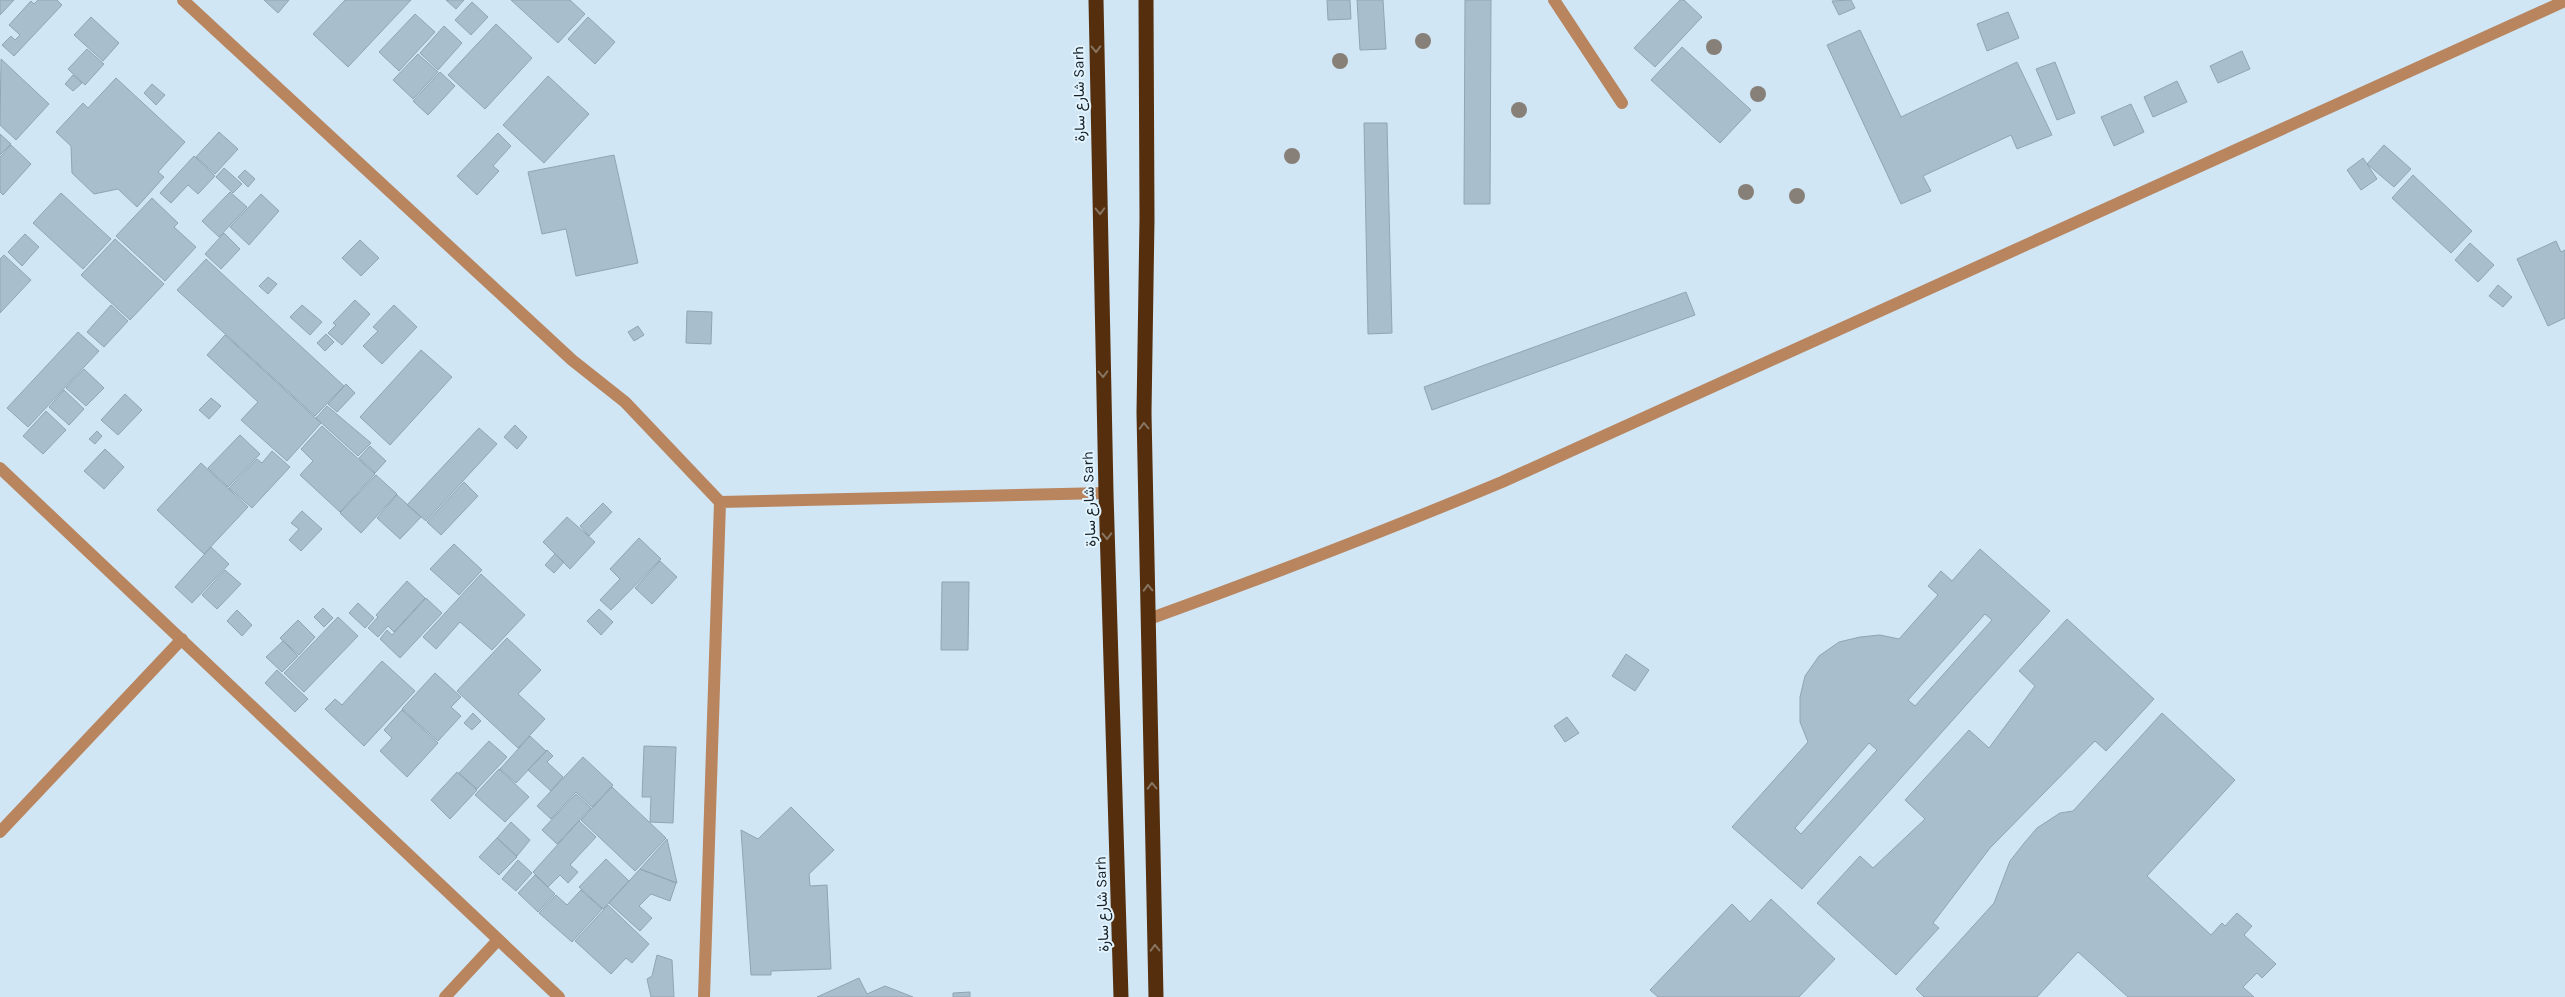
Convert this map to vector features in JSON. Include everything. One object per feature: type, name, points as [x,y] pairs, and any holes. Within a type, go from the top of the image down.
[{"type":"highway","name":"شارع سارة Sarh","points":[[1096,0],[1106,493],[1121,997]]},
{"type":"highway","points":[[1146,0],[1147,220],[1144,413],[1156,997]]},
{"type":"street","points":[[183,0],[572,360],[625,402],[720,502],[704,997]]},
{"type":"street","points":[[1554,0],[1622,103]]},
{"type":"street","points":[[1149,619],[1353,544],[1502,482],[2565,2]]},
{"type":"street","points":[[0,468],[559,997]]},
{"type":"street","points":[[720,502],[1106,493]]},
{"type":"street","points":[[0,832],[182,639]]},
{"type":"street","points":[[445,997],[498,940]]},
{"type":"building","points":[[0,0],[14,0],[0,15]]},
{"type":"building","points":[[38,0],[57,0],[62,5],[14,56],[2,45],[11,36],[15,40],[20,35],[9,25],[31,1],[34,4]]},
{"type":"building","points":[[264,0],[289,0],[278,13]]},
{"type":"building","points":[[345,0],[411,0],[348,67],[313,34]]},
{"type":"building","points":[[446,0],[464,0],[456,9]]},
{"type":"building","points":[[511,0],[570,0],[585,14],[558,43]]},
{"type":"building","points":[[1327,0],[1350,0],[1351,19],[1328,20]]},
{"type":"building","points":[[1357,0],[1383,0],[1386,49],[1360,50]]},
{"type":"building","points":[[1465,0],[1491,0],[1490,204],[1464,204]]},
{"type":"building","points":[[1680,0],[1684,0],[1702,17],[1655,67],[1634,48]]},
{"type":"building","points":[[1851,0],[1855,8],[1839,15],[1832,1]]},
{"type":"building","points":[[472,2],[488,17],[471,35],[455,20]]},
{"type":"building","points":[[2008,12],[2019,38],[1987,51],[1977,24]]},
{"type":"building","points":[[415,14],[435,32],[399,71],[379,52]]},
{"type":"building","points":[[91,17],[119,43],[103,61],[74,35]]},
{"type":"building","points":[[588,17],[615,42],[595,64],[568,39]]},
{"type":"building","points":[[496,24],[532,58],[485,109],[448,75]]},
{"type":"building","points":[[444,26],[462,43],[438,70],[420,53]]},
{"type":"building","points":[[1860,30],[1901,117],[2017,62],[2052,135],[2017,149],[2011,135],[1923,176],[1931,191],[1901,204],[1827,45]]},
{"type":"building","points":[[1682,47],[1751,110],[1720,143],[1651,80]]},
{"type":"building","points":[[87,49],[104,64],[85,85],[68,69]]},
{"type":"building","points":[[2242,51],[2250,69],[2218,83],[2210,66]]},
{"type":"building","points":[[418,54],[438,72],[413,99],[393,80]]},
{"type":"building","points":[[1,59],[49,104],[16,140],[0,125]]},
{"type":"building","points":[[2055,62],[2075,113],[2057,120],[2036,69]]},
{"type":"building","points":[[440,72],[455,86],[428,115],[413,101]]},
{"type":"building","points":[[73,75],[82,83],[73,91],[65,84]]},
{"type":"building","points":[[548,76],[589,114],[544,163],[503,125]]},
{"type":"building","points":[[116,78],[185,142],[158,172],[164,177],[137,207],[118,189],[94,194],[72,173],[71,146],[56,132],[83,103],[88,108]]},
{"type":"building","points":[[2177,81],[2187,102],[2153,117],[2144,97]]},
{"type":"building","points":[[152,84],[165,95],[156,105],[144,93]]},
{"type":"building","points":[[2131,104],[2144,132],[2114,146],[2101,117]]},
{"type":"building","points":[[1364,123],[1387,123],[1392,333],[1368,334]]},
{"type":"building","points":[[219,132],[238,149],[215,174],[196,157]]},
{"type":"building","points":[[498,133],[511,146],[493,166],[499,171],[477,195],[457,176]]},
{"type":"building","points":[[0,134],[11,144],[0,155]]},
{"type":"building","points":[[11,145],[31,164],[3,195],[0,192],[0,157]]},
{"type":"building","points":[[2384,145],[2411,169],[2394,187],[2367,164]]},
{"type":"building","points":[[614,155],[638,263],[576,276],[566,229],[542,234],[528,172]]},
{"type":"building","points":[[194,156],[215,176],[198,194],[188,185],[171,203],[160,193]]},
{"type":"building","points":[[2363,158],[2377,179],[2361,190],[2347,170]]},
{"type":"building","points":[[224,168],[242,184],[233,193],[216,177]]},
{"type":"building","points":[[245,170],[255,179],[248,187],[238,177]]},
{"type":"building","points":[[2413,175],[2472,231],[2451,253],[2392,198]]},
{"type":"building","points":[[230,192],[247,207],[219,237],[202,221]]},
{"type":"building","points":[[61,193],[111,239],[83,269],[33,223]]},
{"type":"building","points":[[261,194],[279,211],[249,245],[230,227]]},
{"type":"building","points":[[152,198],[178,223],[174,227],[196,247],[165,281],[116,236]]},
{"type":"building","points":[[224,233],[240,249],[221,269],[205,254]]},
{"type":"building","points":[[25,234],[39,247],[22,266],[8,252]]},
{"type":"building","points":[[115,239],[164,284],[130,320],[81,275]]},
{"type":"building","points":[[360,240],[379,258],[361,276],[342,258]]},
{"type":"building","points":[[2556,241],[2561,252],[2565,250],[2565,318],[2548,326],[2517,259]]},
{"type":"building","points":[[2470,243],[2494,265],[2478,282],[2455,260]]},
{"type":"building","points":[[4,255],[31,280],[0,313],[0,259]]},
{"type":"building","points":[[206,259],[344,386],[315,416],[177,290]]},
{"type":"building","points":[[268,277],[277,284],[268,294],[259,286]]},
{"type":"building","points":[[2498,285],[2512,297],[2503,307],[2489,296]]},
{"type":"building","points":[[1686,292],[1695,315],[1432,410],[1424,387]]},
{"type":"building","points":[[355,300],[370,314],[342,345],[328,333],[336,325],[333,323]]},
{"type":"building","points":[[111,305],[128,321],[104,347],[87,332]]},
{"type":"building","points":[[302,305],[322,322],[310,335],[290,317]]},
{"type":"building","points":[[394,305],[417,327],[382,364],[363,346],[378,331],[373,327]]},
{"type":"building","points":[[687,311],[712,312],[711,344],[686,343]]},
{"type":"building","points":[[638,326],[644,335],[634,341],[628,332]]},
{"type":"building","points":[[78,332],[99,351],[28,427],[7,408]]},
{"type":"building","points":[[326,334],[334,342],[325,351],[317,343]]},
{"type":"building","points":[[225,335],[321,423],[287,461],[241,420],[258,402],[207,355]]},
{"type":"building","points":[[421,350],[452,377],[390,445],[360,417]]},
{"type":"building","points":[[84,369],[104,388],[86,406],[66,388]]},
{"type":"building","points":[[346,384],[355,393],[337,412],[328,404]]},
{"type":"building","points":[[64,390],[84,409],[69,425],[49,407]]},
{"type":"building","points":[[125,394],[142,410],[118,435],[101,420]]},
{"type":"building","points":[[211,398],[221,406],[209,419],[199,410]]},
{"type":"building","points":[[327,406],[371,443],[358,456],[316,418]]},
{"type":"building","points":[[46,411],[66,430],[43,454],[23,436]]},
{"type":"building","points":[[515,425],[527,437],[517,449],[504,437]]},
{"type":"building","points":[[322,426],[375,474],[340,512],[300,475],[313,461],[301,449]]},
{"type":"building","points":[[479,428],[497,444],[426,521],[407,505]]},
{"type":"building","points":[[97,431],[102,436],[95,444],[89,439]]},
{"type":"building","points":[[240,435],[260,454],[228,487],[208,468]]},
{"type":"building","points":[[370,446],[386,461],[375,473],[359,458]]},
{"type":"building","points":[[105,449],[124,467],[104,489],[84,471]]},
{"type":"building","points":[[272,451],[290,467],[252,508],[229,488],[257,459],[262,463]]},
{"type":"building","points":[[201,463],[248,507],[204,554],[157,510]]},
{"type":"building","points":[[376,475],[397,494],[361,533],[340,513]]},
{"type":"building","points":[[464,482],[478,496],[441,535],[427,522]]},
{"type":"building","points":[[397,495],[421,517],[400,539],[377,518]]},
{"type":"building","points":[[603,503],[612,512],[589,536],[580,526]]},
{"type":"building","points":[[302,511],[322,529],[301,551],[289,540],[299,529],[291,523]]},
{"type":"building","points":[[567,517],[595,542],[570,569],[543,542]]},
{"type":"building","points":[[639,538],[661,559],[611,610],[600,600],[620,579],[610,569]]},
{"type":"building","points":[[454,544],[482,570],[459,595],[430,569]]},
{"type":"building","points":[[211,547],[229,564],[192,603],[175,587]]},
{"type":"building","points":[[1980,549],[2050,611],[1802,889],[1732,827],[1808,742],[1800,722],[1800,697],[1805,676],[1819,656],[1839,642],[1880,635],[1899,639],[1938,595],[1928,586],[1941,571],[1952,581]],"holes":[[[1985,614],[1992,620],[1915,706],[1908,700]],[[1869,743],[1877,750],[1801,834],[1795,828]]]},
{"type":"building","points":[[555,554],[564,562],[554,573],[545,565]]},
{"type":"building","points":[[660,561],[677,577],[652,604],[635,588]]},
{"type":"building","points":[[225,570],[241,584],[217,609],[202,595]]},
{"type":"building","points":[[481,574],[525,615],[492,650],[460,622],[436,649],[423,637]]},
{"type":"building","points":[[407,581],[425,598],[394,632],[388,626],[378,637],[368,628],[378,617],[376,615]]},
{"type":"building","points":[[942,582],[969,582],[968,650],[941,650]]},
{"type":"building","points":[[426,598],[442,613],[400,658],[380,639],[387,630],[392,635]]},
{"type":"building","points":[[358,603],[374,618],[365,628],[349,613]]},
{"type":"building","points":[[323,608],[333,618],[324,627],[314,617]]},
{"type":"building","points":[[599,609],[613,622],[601,635],[587,621]]},
{"type":"building","points":[[237,610],[252,625],[242,636],[227,621]]},
{"type":"building","points":[[338,617],[358,636],[304,692],[284,673]]},
{"type":"building","points":[[2067,619],[2154,699],[2106,751],[2095,741],[1990,848],[1933,923],[1939,928],[1896,975],[1817,903],[1860,856],[1873,868],[1925,819],[1905,800],[1969,730],[1989,748],[2035,686],[2019,671]]},
{"type":"building","points":[[298,620],[315,637],[299,655],[280,638]]},
{"type":"building","points":[[507,638],[541,670],[518,694],[545,719],[518,748],[457,691]]},
{"type":"building","points":[[283,641],[298,656],[282,672],[266,657]]},
{"type":"building","points":[[1626,654],[1649,670],[1635,691],[1612,676]]},
{"type":"building","points":[[382,661],[415,691],[364,746],[325,709],[335,699],[342,705]]},
{"type":"building","points":[[277,670],[308,699],[295,712],[265,683]]},
{"type":"building","points":[[435,673],[461,697],[451,707],[461,716],[438,741],[402,709]]},
{"type":"building","points":[[402,710],[438,743],[407,777],[380,751],[392,738],[384,730]]},
{"type":"building","points":[[473,713],[481,721],[472,730],[464,723]]},
{"type":"building","points":[[2162,713],[2235,780],[2147,876],[2211,935],[2222,923],[2225,926],[2237,913],[2252,926],[2244,935],[2276,964],[2262,978],[2257,973],[2243,987],[2254,997],[2128,997],[2078,952],[2037,997],[1924,997],[1916,989],[1994,903],[2010,861],[2025,842],[2037,828],[2060,813],[2073,811]]},
{"type":"building","points":[[1567,717],[1579,733],[1565,742],[1554,726]]},
{"type":"building","points":[[530,736],[546,751],[516,783],[500,769]]},
{"type":"building","points":[[489,741],[507,757],[477,789],[459,773]]},
{"type":"building","points":[[644,746],[676,747],[673,823],[650,822],[651,797],[642,797]]},
{"type":"building","points":[[547,750],[553,756],[547,762],[563,777],[551,791],[528,770]]},
{"type":"building","points":[[583,757],[613,785],[592,807],[576,792],[551,819],[537,806]]},
{"type":"building","points":[[499,769],[529,797],[505,822],[475,795]]},
{"type":"building","points":[[457,772],[477,790],[450,819],[431,800]]},
{"type":"building","points":[[612,787],[666,838],[635,871],[581,820]]},
{"type":"building","points":[[576,794],[591,808],[557,844],[542,830]]},
{"type":"building","points":[[791,807],[834,850],[809,874],[810,886],[827,885],[831,969],[771,971],[771,975],[751,975],[741,830],[758,839]]},
{"type":"building","points":[[579,821],[596,837],[570,865],[578,872],[568,883],[560,875],[548,887],[533,872]]},
{"type":"building","points":[[511,822],[530,840],[517,856],[497,838]]},
{"type":"building","points":[[497,838],[517,857],[499,875],[479,857]]},
{"type":"building","points":[[667,839],[677,883],[640,869]]},
{"type":"building","points":[[606,859],[629,881],[603,909],[579,887]]},
{"type":"building","points":[[518,860],[532,873],[516,891],[502,879]]},
{"type":"building","points":[[640,869],[676,883],[670,901],[651,894],[639,906],[652,918],[640,931],[609,903]]},
{"type":"building","points":[[535,875],[555,894],[538,912],[518,893]]},
{"type":"building","points":[[581,890],[602,909],[572,942],[539,913],[556,895],[567,905]]},
{"type":"building","points":[[1771,899],[1835,959],[1799,997],[1658,997],[1650,990],[1732,904],[1750,922]]},
{"type":"building","points":[[608,905],[649,944],[632,963],[626,958],[611,974],[575,941]]},
{"type":"building","points":[[657,955],[672,960],[674,997],[651,997],[647,979],[652,976]]},
{"type":"building","points":[[859,978],[867,994],[885,986],[913,997],[817,997]]},
{"type":"building","points":[[970,992],[970,997],[953,997],[953,993]]}]
